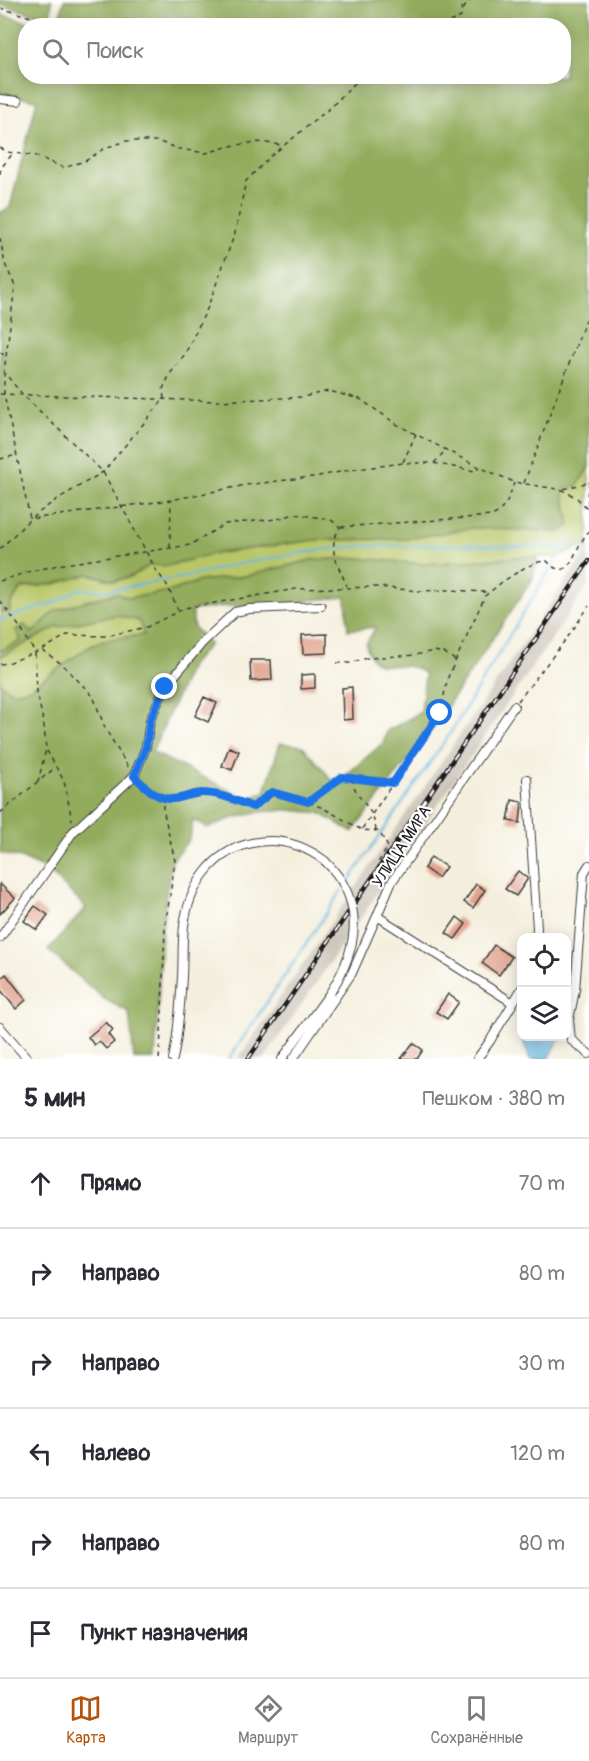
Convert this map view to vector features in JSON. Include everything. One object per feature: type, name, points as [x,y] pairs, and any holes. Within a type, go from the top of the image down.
[{"type":"street","points":[[0,99],[18,101]]},
{"type":"street","points":[[0,939],[73,832],[134,776],[146,747],[150,720],[165,687],[203,642],[236,612],[249,609],[321,606]]},
{"type":"street","name":"УЛИЦА МИРА","points":[[293,1059],[352,973],[393,880],[514,706]]},
{"type":"street","points":[[527,779],[536,933]]},
{"type":"street","points":[[173,1059],[182,975],[184,924],[191,896],[206,870],[230,851],[259,841],[279,841],[299,846],[325,861],[344,885],[352,904],[355,924],[352,944],[338,980],[282,1059]]},
{"type":"street","points":[[571,989],[584,873],[589,865]]},
{"type":"street","points":[[377,916],[513,1003]]},
{"type":"street","points":[[477,1059],[517,996]]},
{"type":"street","points":[[0,1027],[28,1059]]},
{"type":"street","points":[[571,1040],[589,1054]]},
{"type":"path","points":[[460,18],[462,0]]},
{"type":"path","points":[[462,11],[470,0]]},
{"type":"path","points":[[0,8],[35,18]]},
{"type":"path","points":[[0,549],[30,519],[102,472],[164,399],[163,389],[170,374],[185,354],[207,309],[235,232],[246,181],[283,146],[330,108],[354,84]]},
{"type":"path","points":[[0,148],[7,152],[36,156],[64,168],[87,160],[105,148],[126,141],[158,141],[179,149],[206,153],[257,142],[283,146]]},
{"type":"path","points":[[0,174],[1,168],[14,153]]},
{"type":"path","points":[[0,238],[5,264],[15,286],[4,372],[4,394],[30,519]]},
{"type":"path","points":[[523,483],[589,311]]},
{"type":"path","points":[[0,352],[6,357]]},
{"type":"path","points":[[4,372],[22,394],[102,472],[156,570],[167,585],[179,611]]},
{"type":"path","points":[[0,394],[219,401],[302,397],[329,391],[360,399],[398,425],[479,467],[514,482],[563,490],[577,498],[589,509]]},
{"type":"path","points":[[403,463],[416,434]]},
{"type":"path","points":[[433,464],[446,450]]},
{"type":"path","points":[[0,459],[18,455]]},
{"type":"path","points":[[30,519],[171,500],[246,485],[319,477],[350,470],[403,463],[433,464],[475,471],[479,467]]},
{"type":"path","points":[[0,581],[58,565],[190,545],[225,524],[278,519],[295,514],[330,519],[340,527],[492,516],[500,512],[507,503],[514,482]]},
{"type":"path","points":[[563,490],[589,482],[587,497],[589,509]]},
{"type":"path","points":[[170,548],[171,500]]},
{"type":"path","points":[[340,527],[335,535],[333,556],[347,587]]},
{"type":"path","points":[[362,830],[440,713],[448,677],[488,592],[524,568],[538,562],[547,561],[552,566],[562,569],[568,567],[589,531]]},
{"type":"path","points":[[0,664],[42,650],[68,635],[106,636],[147,627],[188,607],[296,589],[378,587],[419,591],[488,592]]},
{"type":"path","points":[[0,601],[20,626],[35,652],[37,692],[46,748],[37,782]]},
{"type":"path","points":[[514,706],[589,606]]},
{"type":"path","points":[[42,650],[63,665],[93,696],[105,728],[134,776],[149,790],[163,799],[201,793],[227,797],[253,807],[272,792],[325,808],[362,830],[381,833],[388,847],[379,861],[393,880]]},
{"type":"path","points":[[337,663],[434,651],[445,653],[456,660]]},
{"type":"path","points":[[46,748],[64,781],[72,813],[73,832]]},
{"type":"path","points":[[0,813],[56,767]]},
{"type":"path","points":[[308,802],[342,777],[393,783]]},
{"type":"path","points":[[352,778],[352,783],[360,798],[372,814],[377,831]]},
{"type":"path","points":[[159,1059],[162,1035],[165,928],[175,861],[163,810],[163,799]]},
{"type":"shaded area","points":[[589,547],[589,584],[264,1059],[238,1059]]},
{"type":"green space","points":[[0,0],[52,0],[50,18],[0,5]]},
{"type":"green space","points":[[64,0],[589,0],[589,467],[578,485],[563,490],[570,526],[558,532],[472,528],[406,539],[315,540],[212,554],[166,566],[150,565],[132,576],[115,581],[89,574],[54,584],[22,588],[11,603],[9,612],[0,611],[0,213],[10,207],[37,100],[0,94],[0,14],[18,19],[18,84],[571,84],[571,18],[60,18]]},
{"type":"green space","points":[[589,467],[588,549],[579,547],[557,557],[519,557],[425,564],[359,558],[311,560],[246,576],[200,581],[171,591],[129,598],[116,593],[55,611],[21,641],[0,651],[0,611],[5,613],[10,610],[11,603],[22,588],[54,584],[89,574],[115,581],[132,576],[150,565],[166,566],[212,554],[315,540],[406,539],[472,528],[536,530],[569,518],[563,490],[578,485]]},
{"type":"green space","points":[[538,557],[532,580],[430,732],[352,832],[320,813],[288,810],[258,812],[230,819],[208,828],[193,820],[190,838],[172,861],[166,896],[155,1059],[134,1059],[129,1012],[104,999],[48,950],[86,908],[49,871],[21,858],[0,853],[0,683],[12,692],[29,689],[86,649],[103,640],[144,635],[139,621],[116,615],[57,627],[0,657],[0,651],[21,641],[16,630],[24,625],[32,633],[55,611],[117,593],[129,598],[171,591],[200,581],[246,576],[311,560],[359,558],[425,564]],"holes":[[[346,597],[348,630],[376,627],[366,644],[373,660],[383,665],[412,667],[425,674],[421,712],[387,731],[383,743],[339,781],[332,780],[303,746],[280,743],[265,792],[247,799],[152,752],[191,665],[210,644],[194,628],[192,610],[227,606],[287,605],[310,600]]]},
{"type":"green space","points":[[116,615],[139,621],[144,635],[103,640],[86,649],[29,689],[12,692],[0,683],[1,655],[57,627]]},
{"type":"water","points":[[524,1041],[558,1041],[549,1059],[530,1059]]},
{"type":"building","points":[[327,634],[327,653],[303,654],[302,635]]},
{"type":"building","points":[[250,660],[271,660],[272,680],[251,681]]},
{"type":"building","points":[[315,674],[315,688],[301,689],[301,675]]},
{"type":"building","points":[[352,687],[353,719],[343,720],[342,688]]},
{"type":"building","points":[[204,697],[217,703],[208,722],[195,716]]},
{"type":"building","points":[[229,747],[239,751],[232,770],[222,766]]},
{"type":"building","points":[[512,800],[522,802],[520,823],[508,821]]},
{"type":"building","points":[[431,857],[446,867],[438,878],[424,868]]},
{"type":"building","points":[[518,871],[527,880],[516,896],[505,889]]},
{"type":"building","points":[[0,884],[15,898],[0,914]]},
{"type":"building","points":[[476,884],[485,890],[473,908],[464,902]]},
{"type":"building","points":[[35,906],[48,915],[37,930],[24,921]]},
{"type":"building","points":[[457,917],[466,924],[455,939],[446,933]]},
{"type":"building","points":[[494,945],[512,957],[499,975],[482,963]]},
{"type":"building","points":[[6,974],[26,1000],[16,1009],[0,989],[0,979]]},
{"type":"building","points":[[448,994],[459,1002],[447,1019],[436,1012]]},
{"type":"building","points":[[106,1022],[113,1030],[108,1034],[114,1042],[106,1049],[99,1041],[94,1045],[88,1037]]},
{"type":"building","points":[[413,1043],[423,1050],[417,1059],[401,1059]]},
{"type":"waterway","points":[[0,620],[57,602],[78,589],[105,591],[320,550],[360,546],[471,545],[587,548]]},
{"type":"waterway","points":[[346,885],[449,735],[564,546]]},
{"type":"waterway","points":[[229,1059],[342,890]]},
{"type":"railway","points":[[248,1059],[589,561]]},
{"type":"route","points":[[165,687],[150,720],[146,747],[134,776],[163,799],[201,793],[227,797],[253,807],[272,792],[308,802],[342,777],[393,783],[440,713]]}]
